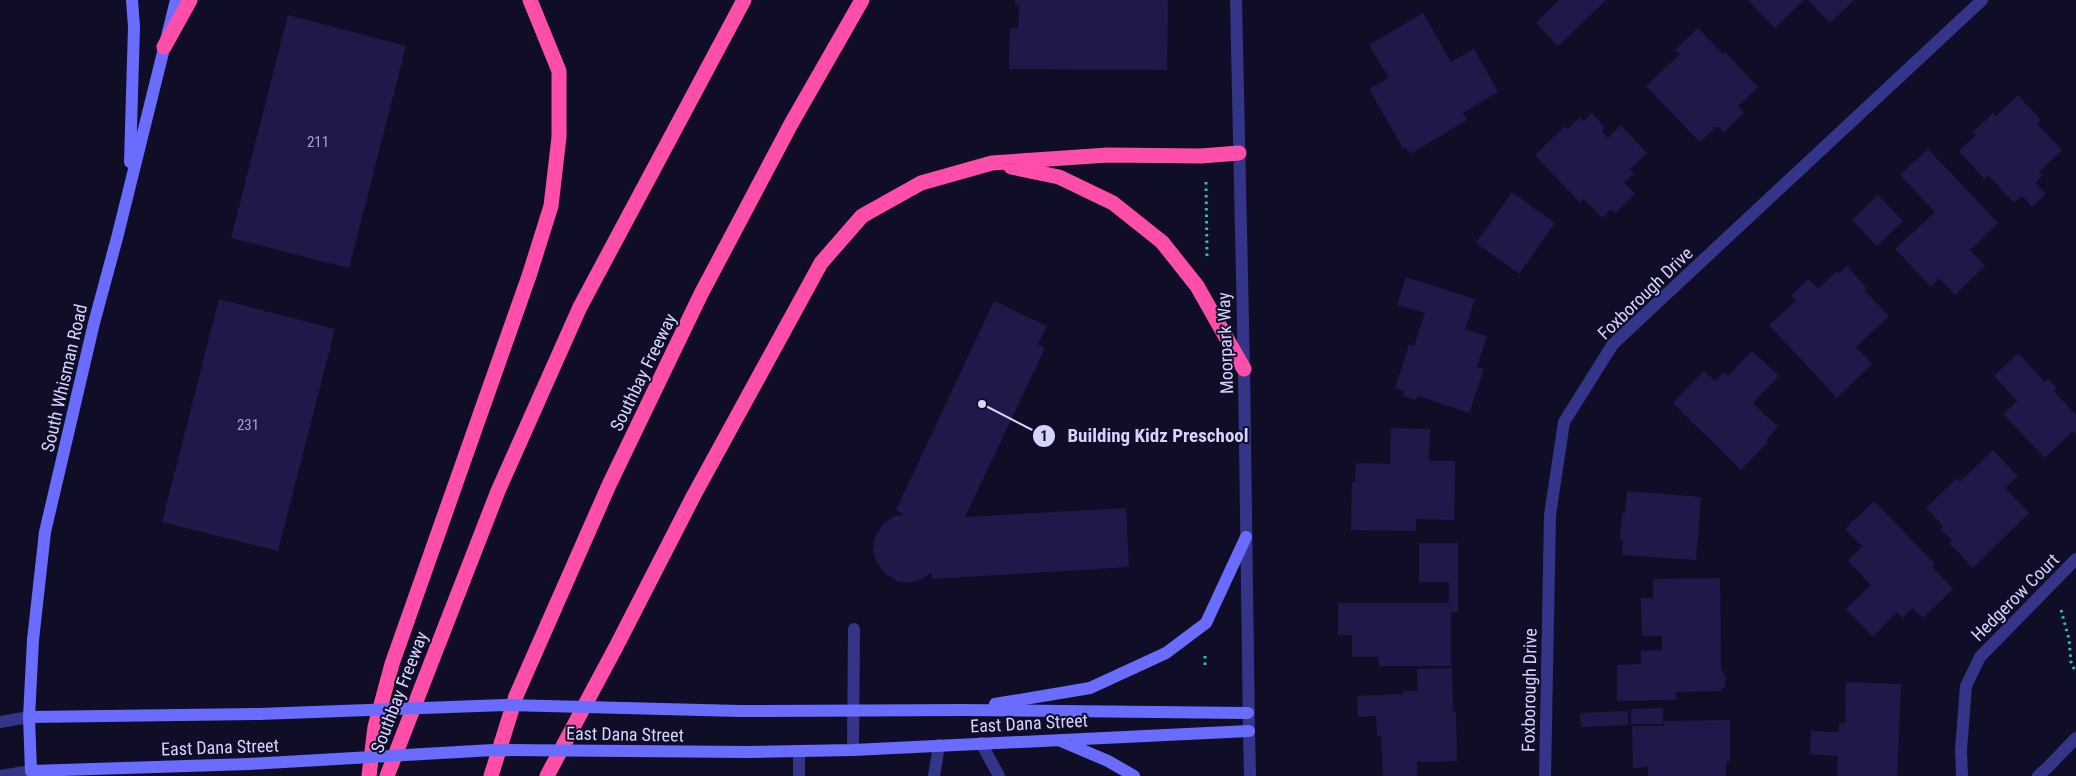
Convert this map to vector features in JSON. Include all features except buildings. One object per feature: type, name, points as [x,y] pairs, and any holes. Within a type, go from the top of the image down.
[{"type":"highway","points":[[164,47],[190,0]]},
{"type":"highway","name":"Southbay Freeway","points":[[387,776],[498,491],[580,307],[744,0]]},
{"type":"highway","name":"Southbay Freeway","points":[[491,776],[516,696],[609,485],[701,294],[791,124],[862,0]]},
{"type":"highway","points":[[369,776],[374,727],[392,664],[551,206],[559,137],[559,70],[530,1]]},
{"type":"highway","points":[[547,776],[618,645],[694,495],[821,263],[862,216],[921,183],[992,162],[1108,155],[1201,156],[1239,153]]},
{"type":"highway","points":[[992,162],[1059,178],[1113,203],[1162,242],[1197,286],[1244,369]]},
{"type":"main road","points":[[130,187],[134,27],[132,0]]},
{"type":"main road","name":"South Whisman Road","points":[[32,771],[29,717],[33,640],[46,532],[94,323],[176,0]]},
{"type":"main road","points":[[962,710],[1090,688],[1166,653],[1206,623],[1246,536]]},
{"type":"main road","name":"East Dana Street","points":[[29,717],[259,714],[505,705],[740,711],[962,710],[1248,713]]},
{"type":"main road","name":"East Dana Street","points":[[32,771],[249,764],[493,750],[747,752],[854,750],[1249,731]]},
{"type":"main road","points":[[1056,739],[1108,760],[1134,776]]},
{"type":"street","name":"Moorpark Way","points":[[1236,0],[1250,776]]},
{"type":"street","name":"Foxborough Drive","points":[[1546,776],[1550,515],[1564,422],[1613,344],[1982,0]]},
{"type":"street","name":"Hedgerow Court","points":[[1962,776],[1966,686],[1980,657],[2076,559]]},
{"type":"street","points":[[854,629],[854,750]]},
{"type":"street","name":"East Dana Street","points":[[0,722],[29,717]]},
{"type":"street","points":[[2038,776],[2076,738]]},
{"type":"street","points":[[981,743],[998,776]]},
{"type":"street","points":[[934,776],[939,746]]},
{"type":"street","points":[[799,751],[799,776]]},
{"type":"street","name":"East Dana Street","points":[[1,776],[32,771]]},
{"type":"path","points":[[1206,181],[1208,258]]},
{"type":"path","points":[[2061,610],[2071,662],[2076,673]]},
{"type":"place","name":"Building Kidz Preschool","points":[[982,404]]}]
